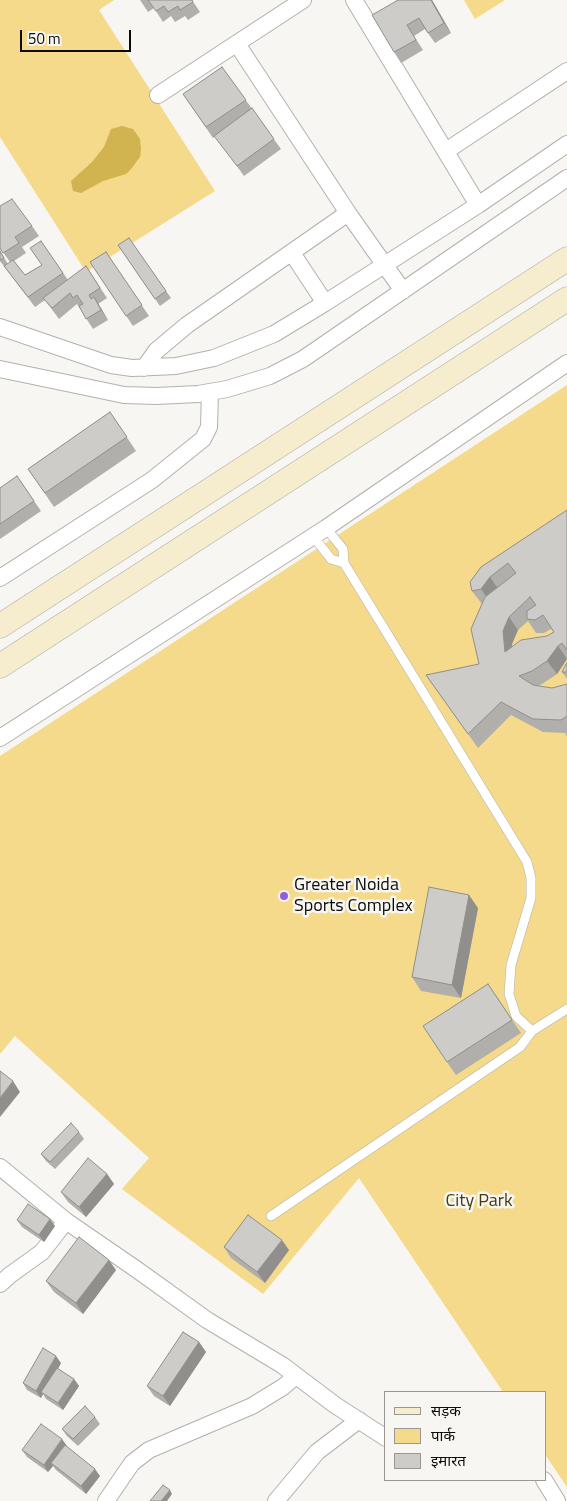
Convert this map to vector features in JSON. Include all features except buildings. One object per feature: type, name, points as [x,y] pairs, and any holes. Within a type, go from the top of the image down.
[{"type":"street","points":[[158,95],[303,0]]},
{"type":"street","points":[[354,0],[478,205]]},
{"type":"street","points":[[237,44],[348,213],[403,291]]},
{"type":"street","points":[[446,151],[567,71]]},
{"type":"street","points":[[0,327],[111,365],[144,368],[176,366],[214,358],[274,334],[384,266],[567,144]]},
{"type":"street","points":[[0,369],[124,395],[156,396],[210,392],[270,376],[303,359],[567,178]]},
{"type":"street","points":[[144,368],[156,351],[168,340],[348,213]]},
{"type":"street","points":[[292,253],[325,303]]},
{"type":"street","points":[[0,626],[567,259]]},
{"type":"street","points":[[0,666],[567,299]]},
{"type":"street","points":[[0,738],[320,532],[567,363]]},
{"type":"street","points":[[0,578],[152,480],[204,439],[209,427],[210,392]]},
{"type":"street","points":[[0,1167],[66,1221],[136,1268],[213,1324],[282,1365],[384,1437]]},
{"type":"street","points":[[0,1284],[10,1274],[42,1252],[66,1221]]},
{"type":"street","points":[[106,1501],[132,1462],[149,1450],[252,1406],[283,1387],[296,1376]]},
{"type":"street","points":[[276,1501],[317,1452],[359,1420]]},
{"type":"street","points":[[545,1481],[557,1501]]},
{"type":"lane","points":[[320,532],[331,559],[344,563]]},
{"type":"lane","points":[[320,532],[343,549],[344,563],[527,862],[531,878],[531,898],[511,965],[509,994],[516,1016],[532,1032]]},
{"type":"lane","points":[[271,1216],[520,1047],[532,1032],[567,1009]]},
{"type":"green space","points":[[0,0],[114,0],[99,10],[215,191],[86,272],[0,137]]},
{"type":"green space","points":[[464,0],[505,0],[475,19]]},
{"type":"green space","name":"Greater Noida Sports Complex","points":[[567,385],[567,1487],[547,1457],[547,1391],[502,1391],[359,1178],[263,1294],[122,1189],[149,1158],[15,1036],[0,1054],[0,756]]},
{"type":"shaded area","points":[[122,126],[133,129],[140,139],[140,157],[131,169],[126,174],[103,181],[81,193],[73,191],[71,181],[92,162],[104,147],[111,129]]},
{"type":"place","name":"Greater Noida Sports Complex","points":[[284,896]]},
{"type":"park label","name":"City Park","points":[[479,1202]]}]
